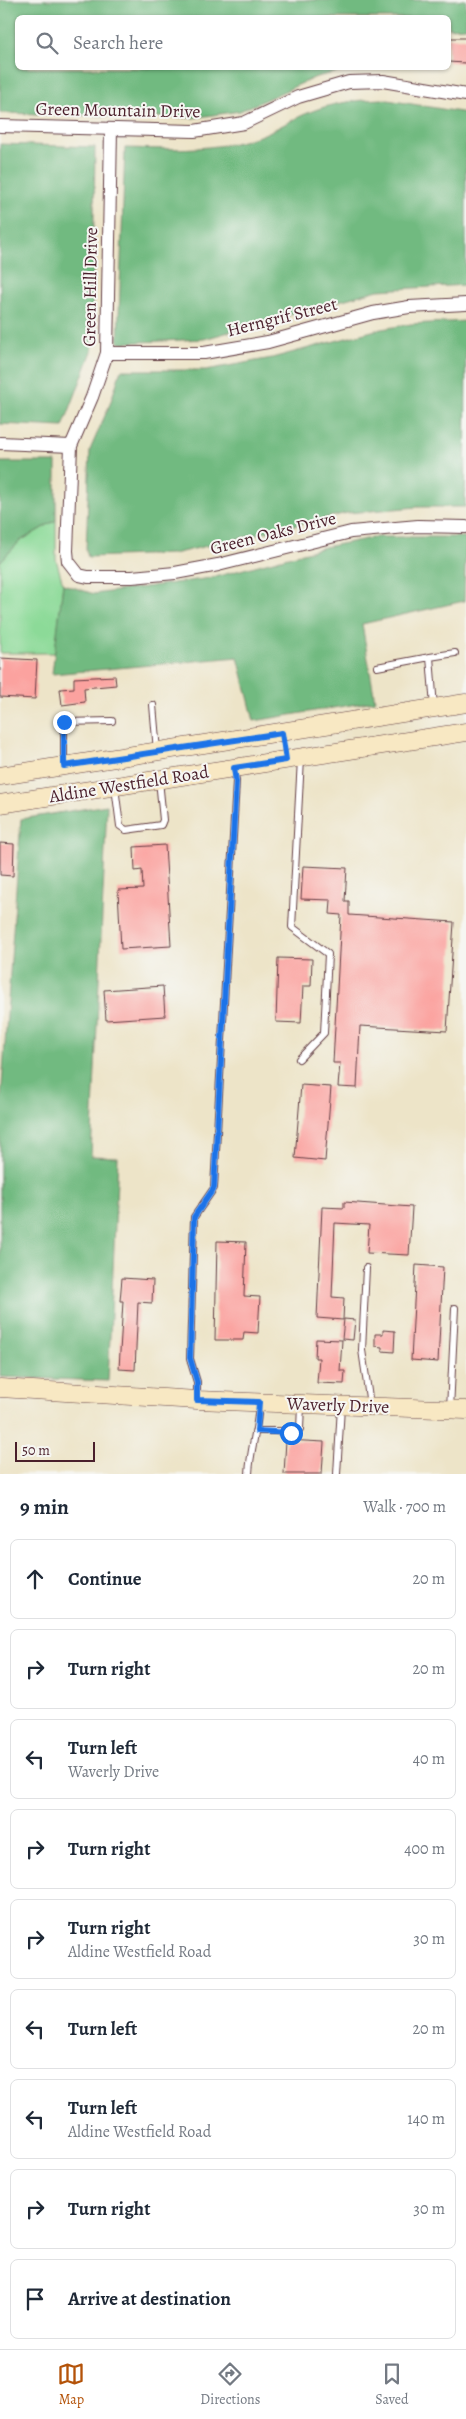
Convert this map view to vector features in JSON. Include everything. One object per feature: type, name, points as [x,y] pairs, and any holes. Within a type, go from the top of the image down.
[{"type":"main road","name":"Aldine Westfield Road","points":[[0,776],[466,703]]},
{"type":"main road","name":"Aldine Westfield Road","points":[[0,804],[466,732]]},
{"type":"main road","points":[[282,733],[294,758]]},
{"type":"main road","name":"Waverly Drive","points":[[0,1388],[197,1400],[458,1410]]},
{"type":"street","name":"Green Mountain Drive","points":[[0,126],[194,131],[244,123],[320,89],[349,82],[383,81],[466,95]]},
{"type":"street","name":"Green Hill Drive","points":[[88,577],[74,571],[68,561],[71,446],[92,397],[106,353],[111,129]]},
{"type":"street","name":"Herngrif Street","points":[[106,353],[204,354],[268,342],[373,313],[409,308],[466,304]]},
{"type":"street","points":[[0,443],[71,446]]},
{"type":"street","name":"Green Oaks Drive","points":[[88,577],[175,573],[351,532],[418,526],[466,526]]},
{"type":"lane","points":[[377,667],[455,653]]},
{"type":"lane","points":[[430,657],[434,708]]},
{"type":"lane","points":[[153,705],[157,752]]},
{"type":"lane","points":[[64,766],[64,722],[112,722]]},
{"type":"lane","points":[[294,758],[292,927],[328,954],[324,1032],[299,1059]]},
{"type":"lane","points":[[197,1400],[197,1382],[190,1358],[194,1217],[214,1188],[236,782],[234,768]]},
{"type":"lane","points":[[115,786],[120,826],[126,830],[144,828],[161,825],[163,820],[158,779]]},
{"type":"lane","points":[[366,1268],[362,1350],[370,1406]]},
{"type":"lane","points":[[455,1308],[458,1410]]},
{"type":"lane","points":[[249,1474],[250,1449],[257,1431],[259,1402]]},
{"type":"lane","points":[[257,1431],[298,1432],[301,1404]]},
{"type":"lane","points":[[337,1474],[341,1405]]},
{"type":"green space","points":[[0,0],[466,0],[466,27],[451,28],[451,15],[15,15],[15,70],[347,70],[316,77],[240,111],[193,118],[0,113]]},
{"type":"green space","points":[[382,99],[466,113],[466,285],[378,290],[204,339],[118,343],[125,148],[186,148],[232,144],[262,135],[303,115],[332,105],[352,101]]},
{"type":"green space","points":[[0,144],[95,147],[92,351],[63,427],[0,424]]},
{"type":"green space","points":[[466,321],[465,507],[417,507],[347,513],[173,554],[88,557],[86,550],[90,450],[110,404],[121,370],[206,370],[272,358],[376,330],[411,324]]},
{"type":"green space","points":[[0,462],[56,462],[56,520],[20,541],[0,562]]},
{"type":"green space","points":[[56,520],[56,559],[63,584],[55,653],[0,653],[0,562],[20,541]]},
{"type":"green space","points":[[377,537],[466,537],[464,601],[362,624],[375,701],[254,721],[238,657],[52,674],[63,584],[94,594],[211,578],[325,547]]},
{"type":"green space","points":[[107,805],[91,1156],[118,1157],[108,1381],[0,1377],[0,1113],[21,819]]},
{"type":"building","points":[[451,38],[466,38],[466,63],[451,62]]},
{"type":"building","points":[[0,658],[37,660],[35,699],[0,697]]},
{"type":"building","points":[[115,676],[116,685],[84,688],[85,702],[62,705],[60,689],[74,688],[74,678]]},
{"type":"building","points":[[0,843],[14,844],[13,876],[0,875]]},
{"type":"building","points":[[165,845],[171,946],[121,949],[118,890],[143,889],[142,870],[135,871],[134,847]]},
{"type":"building","points":[[303,866],[347,868],[345,901],[349,901],[349,915],[454,922],[447,1031],[360,1026],[357,1088],[338,1087],[340,1063],[333,1063],[341,915],[330,914],[331,900],[301,899]]},
{"type":"building","points":[[278,958],[312,959],[311,986],[303,986],[301,1023],[276,1022]]},
{"type":"building","points":[[163,986],[165,1016],[106,1020],[104,990]]},
{"type":"building","points":[[301,1085],[331,1087],[325,1161],[295,1158]]},
{"type":"building","points":[[344,1202],[412,1207],[409,1255],[367,1253],[369,1225],[335,1223],[332,1297],[344,1298],[343,1320],[317,1318],[322,1207],[344,1208]]},
{"type":"building","points":[[217,1241],[246,1242],[244,1296],[260,1297],[258,1333],[244,1332],[243,1340],[215,1340]]},
{"type":"building","points":[[416,1265],[443,1267],[438,1362],[411,1360]]},
{"type":"building","points":[[122,1278],[153,1280],[152,1303],[138,1302],[135,1370],[119,1369],[123,1301],[120,1301]]},
{"type":"building","points":[[344,1319],[355,1320],[353,1340],[342,1339]]},
{"type":"building","points":[[383,1330],[395,1331],[394,1352],[382,1351],[382,1347],[375,1346],[375,1334],[383,1334]]},
{"type":"building","points":[[316,1339],[342,1340],[340,1371],[345,1371],[344,1384],[317,1383],[319,1358],[315,1358]]},
{"type":"building","points":[[286,1440],[324,1442],[322,1474],[284,1474]]},
{"type":"route","points":[[64,722],[64,766],[282,733],[286,760],[234,768],[236,782],[214,1188],[194,1217],[190,1358],[197,1382],[197,1400],[259,1402],[257,1431],[291,1433]]}]
